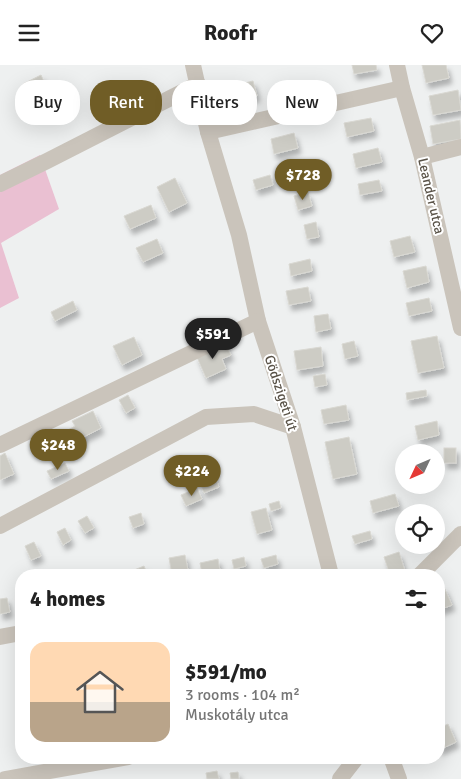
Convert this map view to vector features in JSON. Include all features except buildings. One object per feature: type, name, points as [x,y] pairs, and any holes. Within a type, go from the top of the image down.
[{"type":"street","name":"Gödszigeti út","points":[[194,65],[197,80]]},
{"type":"street","name":"Leander utca","points":[[396,65],[422,157],[461,328]]},
{"type":"street","points":[[208,132],[402,88]]},
{"type":"street","points":[[0,184],[172,97]]},
{"type":"street","name":"Gödszigeti út","points":[[207,125],[239,235],[258,321],[292,427],[329,569]]},
{"type":"street","points":[[422,157],[461,147]]},
{"type":"street","points":[[0,445],[258,321]]},
{"type":"street","points":[[0,526],[206,417],[254,414],[292,427]]},
{"type":"street","points":[[427,569],[459,541]]},
{"type":"street","points":[[0,637],[15,634]]},
{"type":"street","points":[[5,779],[89,764]]},
{"type":"street","points":[[340,779],[352,764]]},
{"type":"street","points":[[394,764],[399,779]]},
{"type":"shaded area","points":[[40,155],[59,209],[1,243],[19,298],[0,308],[0,175]]}]
